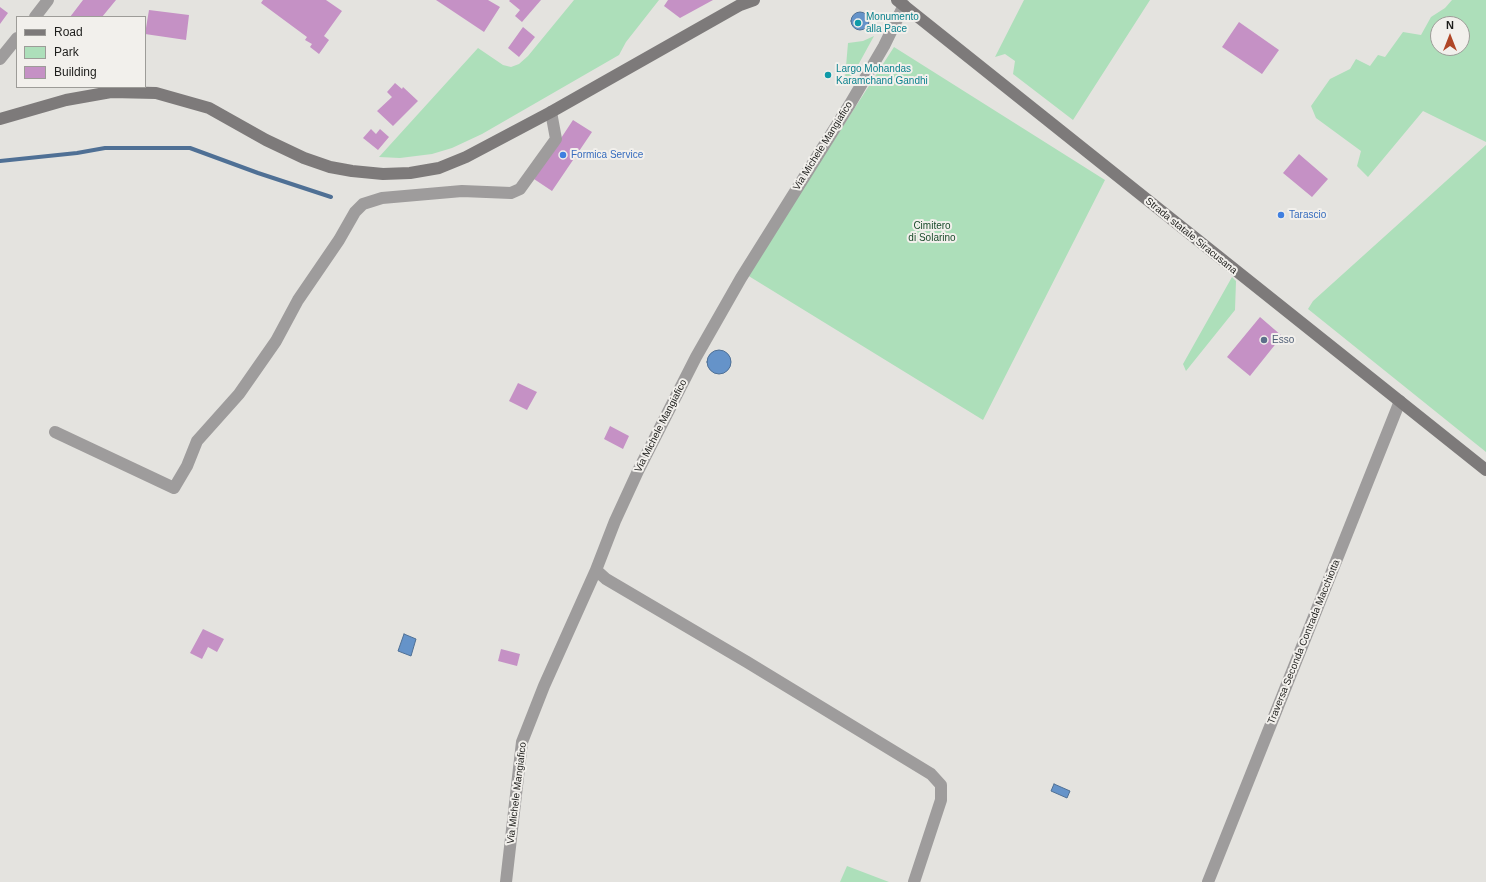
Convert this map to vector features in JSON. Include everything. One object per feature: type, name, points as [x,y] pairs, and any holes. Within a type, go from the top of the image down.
[{"type":"main road","points":[[0,120],[66,100],[111,92],[156,93],[209,108],[266,140],[304,158],[330,167],[383,174],[439,168],[466,157],[551,112],[742,2],[754,0]]},
{"type":"main road","name":"Strada statale Siracusana","points":[[900,3],[1248,282],[1486,470]]},
{"type":"street","points":[[36,16],[48,0]]},
{"type":"street","name":"Via Michele Mangiafico","points":[[506,882],[522,742],[544,686],[596,570],[615,521],[638,471],[696,357],[741,278],[850,104],[884,46],[900,3]]},
{"type":"street","points":[[0,59],[16,39]]},
{"type":"street","points":[[55,432],[174,488],[187,466],[197,441],[239,394],[276,341],[298,300],[339,240],[355,212],[363,204],[382,198],[462,192],[511,193],[520,189],[556,139],[551,112]]},
{"type":"street","name":"Traversa Seconda Contrada Macchiotta","points":[[1208,882],[1400,401]]},
{"type":"street","points":[[596,570],[606,579],[754,666],[931,774],[941,785],[941,800],[914,882]]},
{"type":"green space","points":[[574,0],[659,0],[626,42],[619,55],[482,134],[452,148],[432,154],[400,158],[379,157],[478,48],[503,65],[511,67],[519,64],[528,56]]},
{"type":"green space","points":[[1024,0],[1150,0],[1073,120],[1013,74],[1015,61],[1005,54],[995,57]]},
{"type":"green space","points":[[1452,0],[1486,0],[1486,142],[1423,111],[1368,177],[1357,166],[1361,151],[1316,118],[1311,106],[1330,79],[1350,69],[1356,59],[1370,66],[1378,55],[1385,57],[1403,32],[1421,35],[1430,19],[1430,56],[1470,56],[1470,16],[1433,16],[1445,8]]},
{"type":"green space","points":[[874,36],[851,78],[845,78],[848,43],[863,41]]},
{"type":"green space","name":"Cimitero di Solarino","points":[[894,47],[1105,180],[983,420],[747,275]]},
{"type":"green space","points":[[1486,145],[1486,452],[1308,309],[1313,301]]},
{"type":"green space","points":[[1232,277],[1236,281],[1235,310],[1186,371],[1183,364]]},
{"type":"green space","points":[[847,866],[889,882],[840,882]]},
{"type":"water","points":[[856,12],[864,12],[869,17],[867,28],[864,30],[856,30],[851,25],[851,17]]},
{"type":"water","points":[[719,350],[727,354],[731,362],[727,370],[719,374],[711,370],[707,362],[711,354]]},
{"type":"water","points":[[404,634],[416,639],[411,656],[398,651]]},
{"type":"water","points":[[1054,784],[1070,791],[1067,798],[1051,791]]},
{"type":"building","points":[[83,0],[116,0],[103,16],[71,16]]},
{"type":"building","points":[[263,0],[326,0],[342,11],[324,36],[329,40],[319,54],[310,47],[312,44],[305,40],[307,37],[261,3]]},
{"type":"building","points":[[436,0],[488,0],[500,7],[484,32]]},
{"type":"building","points":[[541,0],[522,22],[515,16],[520,10],[509,1]]},
{"type":"building","points":[[668,0],[713,0],[680,18],[664,6]]},
{"type":"building","points":[[0,7],[8,13],[0,24]]},
{"type":"building","points":[[149,10],[189,15],[186,40],[146,34]]},
{"type":"building","points":[[1239,22],[1279,50],[1262,74],[1222,47]]},
{"type":"building","points":[[523,27],[535,37],[519,57],[508,48]]},
{"type":"building","points":[[395,83],[402,89],[403,87],[418,101],[393,126],[377,111],[392,97],[387,92]]},
{"type":"building","name":"Formica Service","points":[[573,120],[592,132],[552,191],[534,179]]},
{"type":"building","points":[[371,129],[376,134],[380,129],[389,137],[378,150],[363,138]]},
{"type":"building","points":[[1299,154],[1328,179],[1312,197],[1283,173]]},
{"type":"building","points":[[1260,317],[1282,336],[1250,376],[1227,357]]},
{"type":"building","points":[[518,383],[537,392],[527,410],[509,401]]},
{"type":"building","points":[[610,426],[629,436],[623,449],[604,439]]},
{"type":"building","points":[[203,629],[224,639],[217,652],[208,647],[202,659],[190,653]]},
{"type":"building","points":[[501,649],[520,654],[517,666],[498,661]]},
{"type":"waterway","points":[[0,161],[77,153],[105,148],[190,148],[258,173],[331,197]]},
{"type":"place","name":"Monumento alla Pace","points":[[858,23]]},
{"type":"place","name":"Largo Mohandas Karamchand Gandhi","points":[[828,75]]},
{"type":"place","name":"Formica Service","points":[[563,155]]},
{"type":"place","name":"Tarascio","points":[[1281,215]]},
{"type":"place","name":"Esso","points":[[1264,340]]}]
